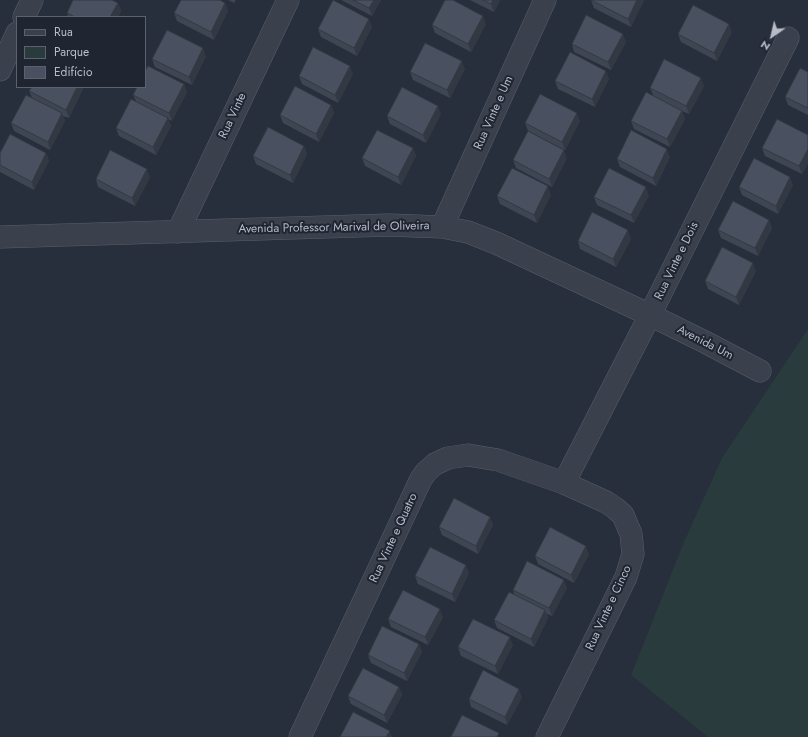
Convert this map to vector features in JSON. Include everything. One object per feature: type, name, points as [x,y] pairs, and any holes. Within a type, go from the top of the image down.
[{"type":"street","points":[[24,16],[32,0]]},
{"type":"street","name":"Rua Vinte","points":[[178,232],[288,0]]},
{"type":"street","name":"Rua Vinte e Um","points":[[442,226],[545,0]]},
{"type":"street","points":[[0,70],[16,35]]},
{"type":"street","name":"Rua Vinte e Dois","points":[[564,483],[650,315],[788,38]]},
{"type":"street","name":"Avenida Professor Marival de Oliveira","points":[[0,237],[389,225],[442,226],[468,232],[496,243],[650,315]]},
{"type":"street","name":"Avenida Um","points":[[650,315],[705,342],[760,372]]},
{"type":"street","name":"Rua Vinte e Quatro","points":[[300,737],[421,479],[426,472],[435,464],[448,458],[468,455],[498,460],[564,483]]},
{"type":"street","name":"Rua Vinte e Cinco","points":[[547,737],[626,577],[633,554],[631,534],[623,515],[606,502],[564,483]]},
{"type":"green space","points":[[808,329],[808,737],[708,737],[631,675],[684,542],[722,458]]},
{"type":"building","points":[[73,0],[112,0],[118,3],[111,16],[73,16],[67,13]]},
{"type":"building","points":[[181,0],[220,0],[225,3],[211,32],[174,13]]},
{"type":"building","points":[[333,0],[369,19],[354,48],[318,29]]},
{"type":"building","points":[[353,0],[374,0],[369,8]]},
{"type":"building","points":[[445,0],[453,0],[483,16],[468,44],[432,25]]},
{"type":"building","points":[[483,0],[493,0],[491,4]]},
{"type":"building","points":[[591,0],[637,0],[628,19]]},
{"type":"building","points":[[693,5],[729,24],[714,53],[678,34]]},
{"type":"building","points":[[586,15],[623,34],[608,62],[572,44]]},
{"type":"building","points":[[167,30],[203,48],[189,77],[152,59]]},
{"type":"building","points":[[425,43],[462,61],[447,90],[410,72]]},
{"type":"building","points":[[313,47],[350,66],[335,95],[299,76]]},
{"type":"building","points":[[570,52],[606,71],[592,99],[555,81]]},
{"type":"building","points":[[664,59],[701,78],[686,106],[650,88]]},
{"type":"building","points":[[148,66],[184,84],[169,113],[133,95],[136,88],[146,88],[146,69]]},
{"type":"building","points":[[800,68],[808,72],[808,108],[785,97]]},
{"type":"building","points":[[295,86],[331,105],[316,134],[280,115]]},
{"type":"building","points":[[402,87],[438,106],[423,135],[387,116]]},
{"type":"building","points":[[31,88],[77,88],[66,110],[29,91]]},
{"type":"building","points":[[646,92],[682,111],[667,139],[631,121]]},
{"type":"building","points":[[540,94],[577,113],[562,142],[525,123]]},
{"type":"building","points":[[26,95],[62,113],[48,142],[11,123]]},
{"type":"building","points":[[131,99],[168,118],[153,147],[116,128]]},
{"type":"building","points":[[777,119],[808,135],[808,149],[799,166],[762,148]]},
{"type":"building","points":[[268,127],[304,146],[290,175],[253,156]]},
{"type":"building","points":[[377,130],[413,148],[398,177],[362,158]]},
{"type":"building","points":[[631,130],[667,149],[653,178],[617,159]]},
{"type":"building","points":[[528,131],[564,150],[549,179],[513,160]]},
{"type":"building","points":[[10,134],[46,153],[32,182],[0,165],[0,153]]},
{"type":"building","points":[[110,150],[147,169],[132,198],[96,179]]},
{"type":"building","points":[[754,158],[790,177],[776,206],[739,187]]},
{"type":"building","points":[[512,168],[548,186],[534,215],[497,196]]},
{"type":"building","points":[[609,168],[646,187],[631,215],[594,197]]},
{"type":"building","points":[[733,201],[769,220],[755,248],[718,230]]},
{"type":"building","points":[[592,212],[628,230],[613,259],[578,241]]},
{"type":"building","points":[[722,247],[753,263],[736,297],[705,281]]},
{"type":"building","points":[[454,498],[490,517],[476,546],[439,527]]},
{"type":"building","points":[[550,527],[586,546],[571,575],[535,556]]},
{"type":"building","points":[[430,547],[466,565],[452,594],[415,576]]},
{"type":"building","points":[[527,561],[564,580],[549,608],[513,590]]},
{"type":"building","points":[[403,590],[440,609],[425,637],[388,619]]},
{"type":"building","points":[[509,592],[545,610],[531,639],[494,620]]},
{"type":"building","points":[[473,619],[510,637],[495,666],[458,647]]},
{"type":"building","points":[[382,626],[419,644],[404,673],[368,655]]},
{"type":"building","points":[[363,668],[399,687],[384,715],[348,696]]},
{"type":"building","points":[[483,670],[519,689],[505,717],[469,699]]},
{"type":"building","points":[[353,712],[390,731],[386,737],[340,737]]},
{"type":"building","points":[[462,715],[499,733],[497,737],[451,737]]}]
